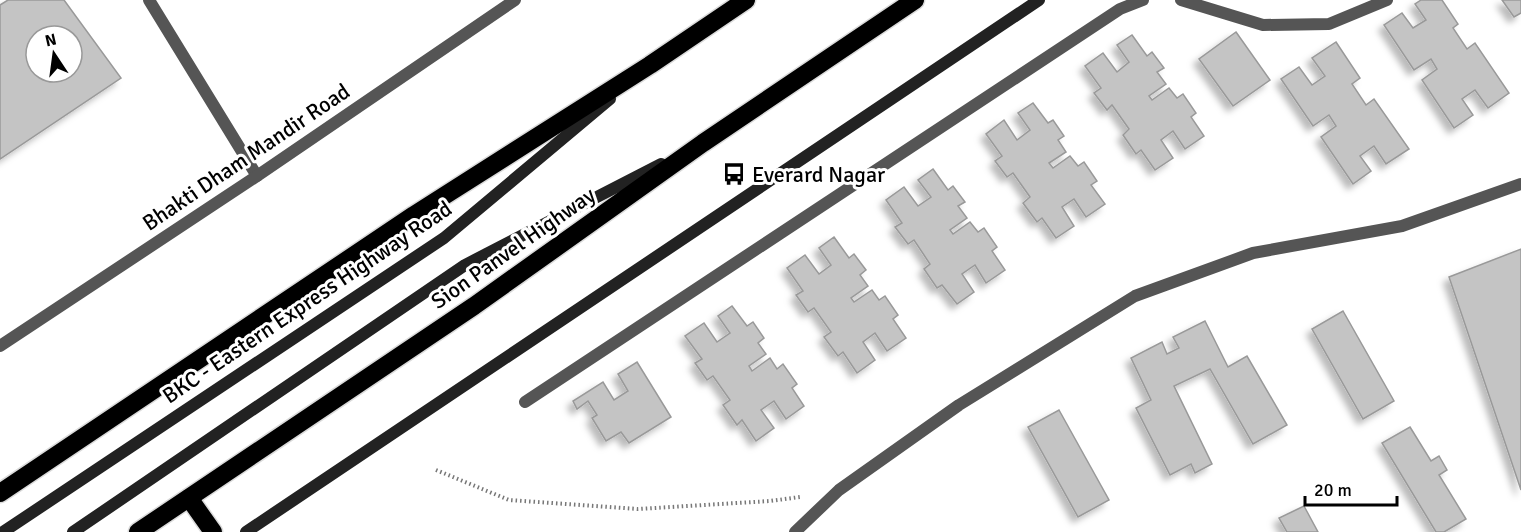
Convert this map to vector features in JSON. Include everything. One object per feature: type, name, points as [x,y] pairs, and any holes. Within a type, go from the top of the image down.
[{"type":"highway","points":[[0,493],[414,215],[650,65],[746,0]]},
{"type":"highway","name":"Sion Panvel Highway","points":[[138,532],[474,306],[703,143],[915,0]]},
{"type":"highway","points":[[189,498],[213,532]]},
{"type":"main road","points":[[246,532],[1039,0]]},
{"type":"main road","name":"BKC - Eastern Express Highway Road","points":[[3,532],[444,238],[650,65]]},
{"type":"main road","points":[[74,532],[465,265],[703,143]]},
{"type":"street","points":[[149,0],[257,176]]},
{"type":"street","name":"Bhakti Dham Mandir Road","points":[[0,346],[257,176],[515,0]]},
{"type":"street","points":[[525,402],[1120,9],[1143,0]]},
{"type":"street","points":[[1181,0],[1263,26],[1329,24],[1387,0]]},
{"type":"street","points":[[795,532],[839,490],[959,405],[1135,296],[1253,253],[1402,226],[1521,184]]},
{"type":"path","points":[[436,470],[509,500],[638,508],[770,501],[839,490]]},
{"type":"building","points":[[8,0],[64,0],[82,24],[24,24],[24,84],[84,84],[84,27],[121,78],[0,159],[0,5]]},
{"type":"building","points":[[1421,0],[1442,0],[1458,24],[1453,28],[1467,49],[1475,43],[1509,93],[1488,108],[1475,90],[1462,99],[1473,115],[1454,128],[1422,80],[1437,69],[1431,59],[1414,70],[1384,25],[1402,13],[1413,28],[1426,20],[1415,4]]},
{"type":"building","points":[[1502,0],[1521,0],[1521,13],[1514,17]]},
{"type":"building","points":[[1236,32],[1270,80],[1233,106],[1199,59]]},
{"type":"building","points":[[1132,35],[1147,56],[1152,52],[1164,68],[1157,72],[1166,84],[1149,96],[1152,100],[1169,88],[1177,98],[1183,94],[1196,113],[1191,117],[1204,136],[1185,149],[1173,131],[1161,140],[1173,158],[1155,170],[1141,150],[1136,154],[1123,135],[1129,129],[1112,105],[1107,110],[1094,93],[1101,88],[1085,66],[1103,53],[1117,72],[1129,62],[1117,45]]},
{"type":"building","points":[[1336,42],[1360,78],[1352,84],[1366,105],[1374,99],[1409,149],[1386,164],[1374,146],[1360,156],[1371,171],[1353,184],[1321,137],[1336,126],[1329,115],[1313,126],[1281,79],[1299,67],[1312,85],[1325,76],[1312,58]]},
{"type":"building","points":[[1033,103],[1048,123],[1053,120],[1064,136],[1058,140],[1066,152],[1049,163],[1053,168],[1070,156],[1078,166],[1084,162],[1097,181],[1091,185],[1105,204],[1086,217],[1074,199],[1062,207],[1074,226],[1056,238],[1042,218],[1037,222],[1023,203],[1030,197],[1013,173],[1007,177],[995,161],[1002,156],[986,134],[1004,120],[1017,140],[1030,130],[1018,113]]},
{"type":"building","points":[[933,169],[948,190],[953,186],[965,202],[958,206],[967,218],[950,230],[953,234],[970,222],[978,232],[984,228],[997,247],[992,251],[1005,270],[986,283],[975,265],[962,274],[974,292],[957,304],[942,285],[937,288],[924,269],[930,264],[914,240],[908,244],[895,227],[902,223],[886,200],[904,187],[918,206],[931,197],[918,180]]},
{"type":"building","points":[[834,237],[849,258],[854,254],[866,270],[860,275],[868,286],[851,298],[854,302],[872,290],[879,300],[885,296],[898,315],[893,319],[906,338],[887,351],[875,333],[863,342],[875,360],[857,373],[843,352],[838,356],[824,337],[831,332],[814,308],[808,312],[796,295],[803,291],[787,268],[805,255],[819,274],[831,265],[819,248]]},
{"type":"building","points":[[1521,249],[1521,490],[1449,277]]},
{"type":"building","points":[[732,306],[747,326],[753,322],[764,338],[758,343],[766,354],[749,366],[752,371],[770,358],[777,369],[783,364],[797,384],[792,388],[804,406],[786,419],[774,401],[761,410],[774,428],[756,441],[742,420],[737,425],[723,405],[730,400],[713,376],[707,380],[695,363],[702,359],[685,336],[704,323],[717,342],[730,333],[718,316]]},
{"type":"building","points":[[1343,311],[1394,401],[1363,419],[1312,329]]},
{"type":"building","points":[[1205,321],[1228,367],[1247,356],[1287,425],[1253,444],[1210,369],[1174,386],[1212,464],[1195,473],[1191,464],[1170,475],[1136,408],[1151,400],[1131,358],[1162,342],[1167,354],[1179,348],[1173,337]]},
{"type":"building","points":[[637,362],[671,417],[629,443],[621,432],[606,441],[592,418],[597,415],[588,401],[577,409],[573,401],[603,382],[614,400],[628,391],[618,374]]},
{"type":"building","points":[[1059,410],[1109,500],[1078,517],[1028,427]]},
{"type":"building","points":[[1410,427],[1431,461],[1439,456],[1447,470],[1439,475],[1466,519],[1444,532],[1436,532],[1382,443]]},
{"type":"building","points":[[1304,506],[1318,532],[1287,532],[1279,518]]},
{"type":"place","name":"Everard Nagar","points":[[734,174]]}]
